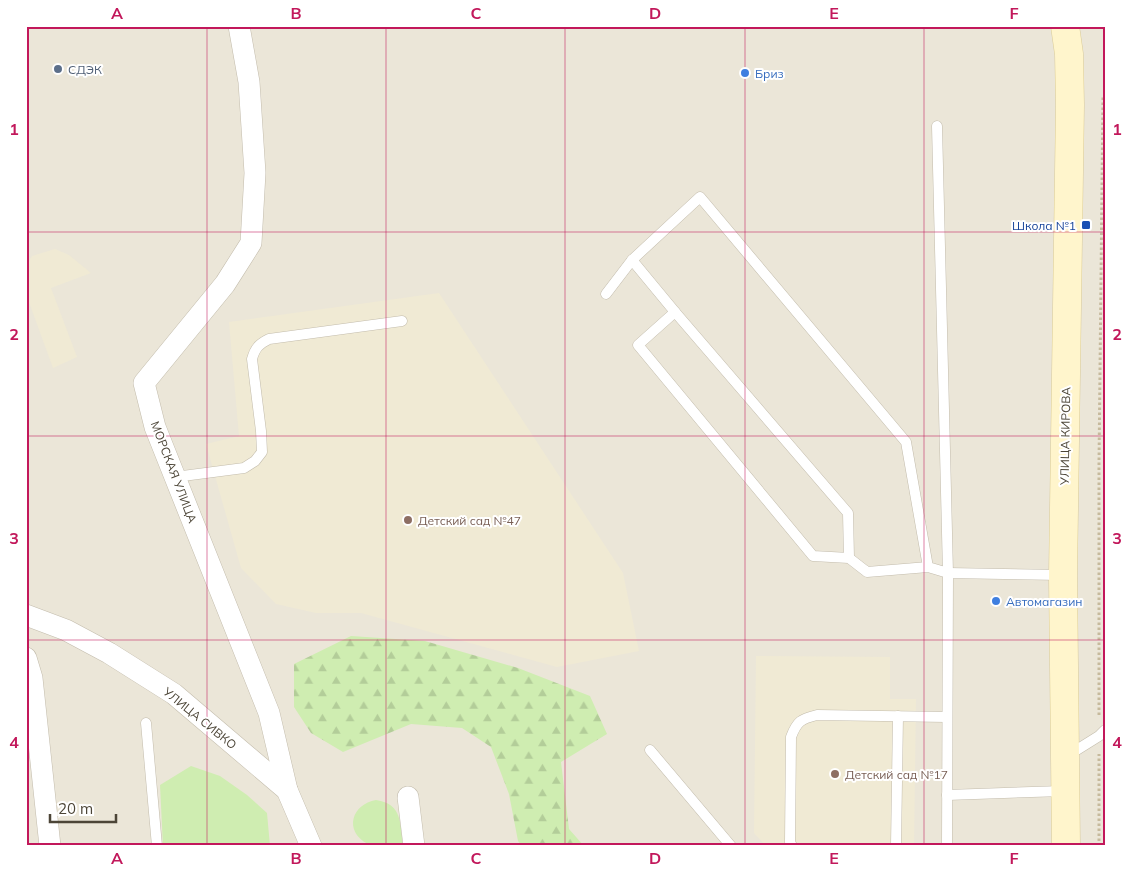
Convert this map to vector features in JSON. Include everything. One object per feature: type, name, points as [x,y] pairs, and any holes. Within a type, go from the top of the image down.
[{"type":"street","name":"МОРСКАЯ УЛИЦА","points":[[239,26],[249,82],[255,173],[251,243],[225,284],[144,383],[155,427],[269,714],[287,790]]},
{"type":"street","name":"УЛИЦА КИРОВА","points":[[1065,26],[1069,54],[1070,105],[1063,576],[1066,846]]},
{"type":"street","name":"УЛИЦА СИВКО","points":[[26,615],[66,630],[109,653],[174,694],[287,790],[311,846]]},
{"type":"street","points":[[26,658],[32,678],[50,846]]},
{"type":"street","points":[[408,797],[414,846]]},
{"type":"lane","points":[[937,126],[948,573],[947,846]]},
{"type":"lane","points":[[606,294],[632,260],[700,197],[906,442],[928,567]]},
{"type":"lane","points":[[632,260],[848,513],[849,558]]},
{"type":"lane","points":[[675,312],[638,345],[813,556],[849,558],[868,572],[928,567],[948,573],[1063,576]]},
{"type":"lane","points":[[175,477],[244,468],[255,461],[262,452],[252,359],[259,345],[269,339],[402,321]]},
{"type":"lane","points":[[792,846],[790,842],[791,737],[795,727],[802,719],[817,715],[947,717]]},
{"type":"lane","points":[[896,846],[898,716]]},
{"type":"lane","points":[[146,723],[157,846]]},
{"type":"lane","points":[[1064,758],[1102,733]]},
{"type":"lane","points":[[650,750],[731,846]]},
{"type":"lane","points":[[947,795],[1065,791]]},
{"type":"path","points":[[1099,846],[1102,733],[1099,464],[1103,95]]},
{"type":"shaded area","points":[[26,26],[1105,26],[1105,846],[26,846]]},
{"type":"shaded area","points":[[55,249],[69,255],[91,273],[51,288],[77,357],[53,368],[26,294],[26,265],[32,256]]},
{"type":"shaded area","name":"Детский сад №47","points":[[439,293],[623,573],[639,651],[557,667],[361,613],[316,613],[276,604],[241,568],[206,444],[239,436],[229,322]]},
{"type":"shaded area","name":"Детский сад №17","points":[[756,656],[890,657],[890,699],[916,699],[914,846],[766,846],[754,833]]},
{"type":"green space","points":[[351,636],[425,641],[518,668],[590,696],[607,734],[561,762],[569,829],[584,846],[522,846],[518,841],[509,794],[491,747],[462,728],[411,724],[343,752],[311,733],[294,707],[294,664]]},
{"type":"green space","points":[[191,766],[220,776],[247,795],[267,813],[270,846],[163,846],[160,785]]},
{"type":"green space","points":[[376,800],[385,802],[396,811],[400,823],[403,846],[368,844],[360,839],[355,832],[353,825],[356,812],[361,807]]},
{"type":"place","name":"СДЭК","points":[[58,69]]},
{"type":"place","name":"Бриз","points":[[745,73]]},
{"type":"place","name":"Школа №1","points":[[1086,225]]},
{"type":"place","name":"Детский сад №47","points":[[408,520]]},
{"type":"place","name":"Автомагазин","points":[[996,601]]},
{"type":"place","name":"Детский сад №17","points":[[835,774]]}]
